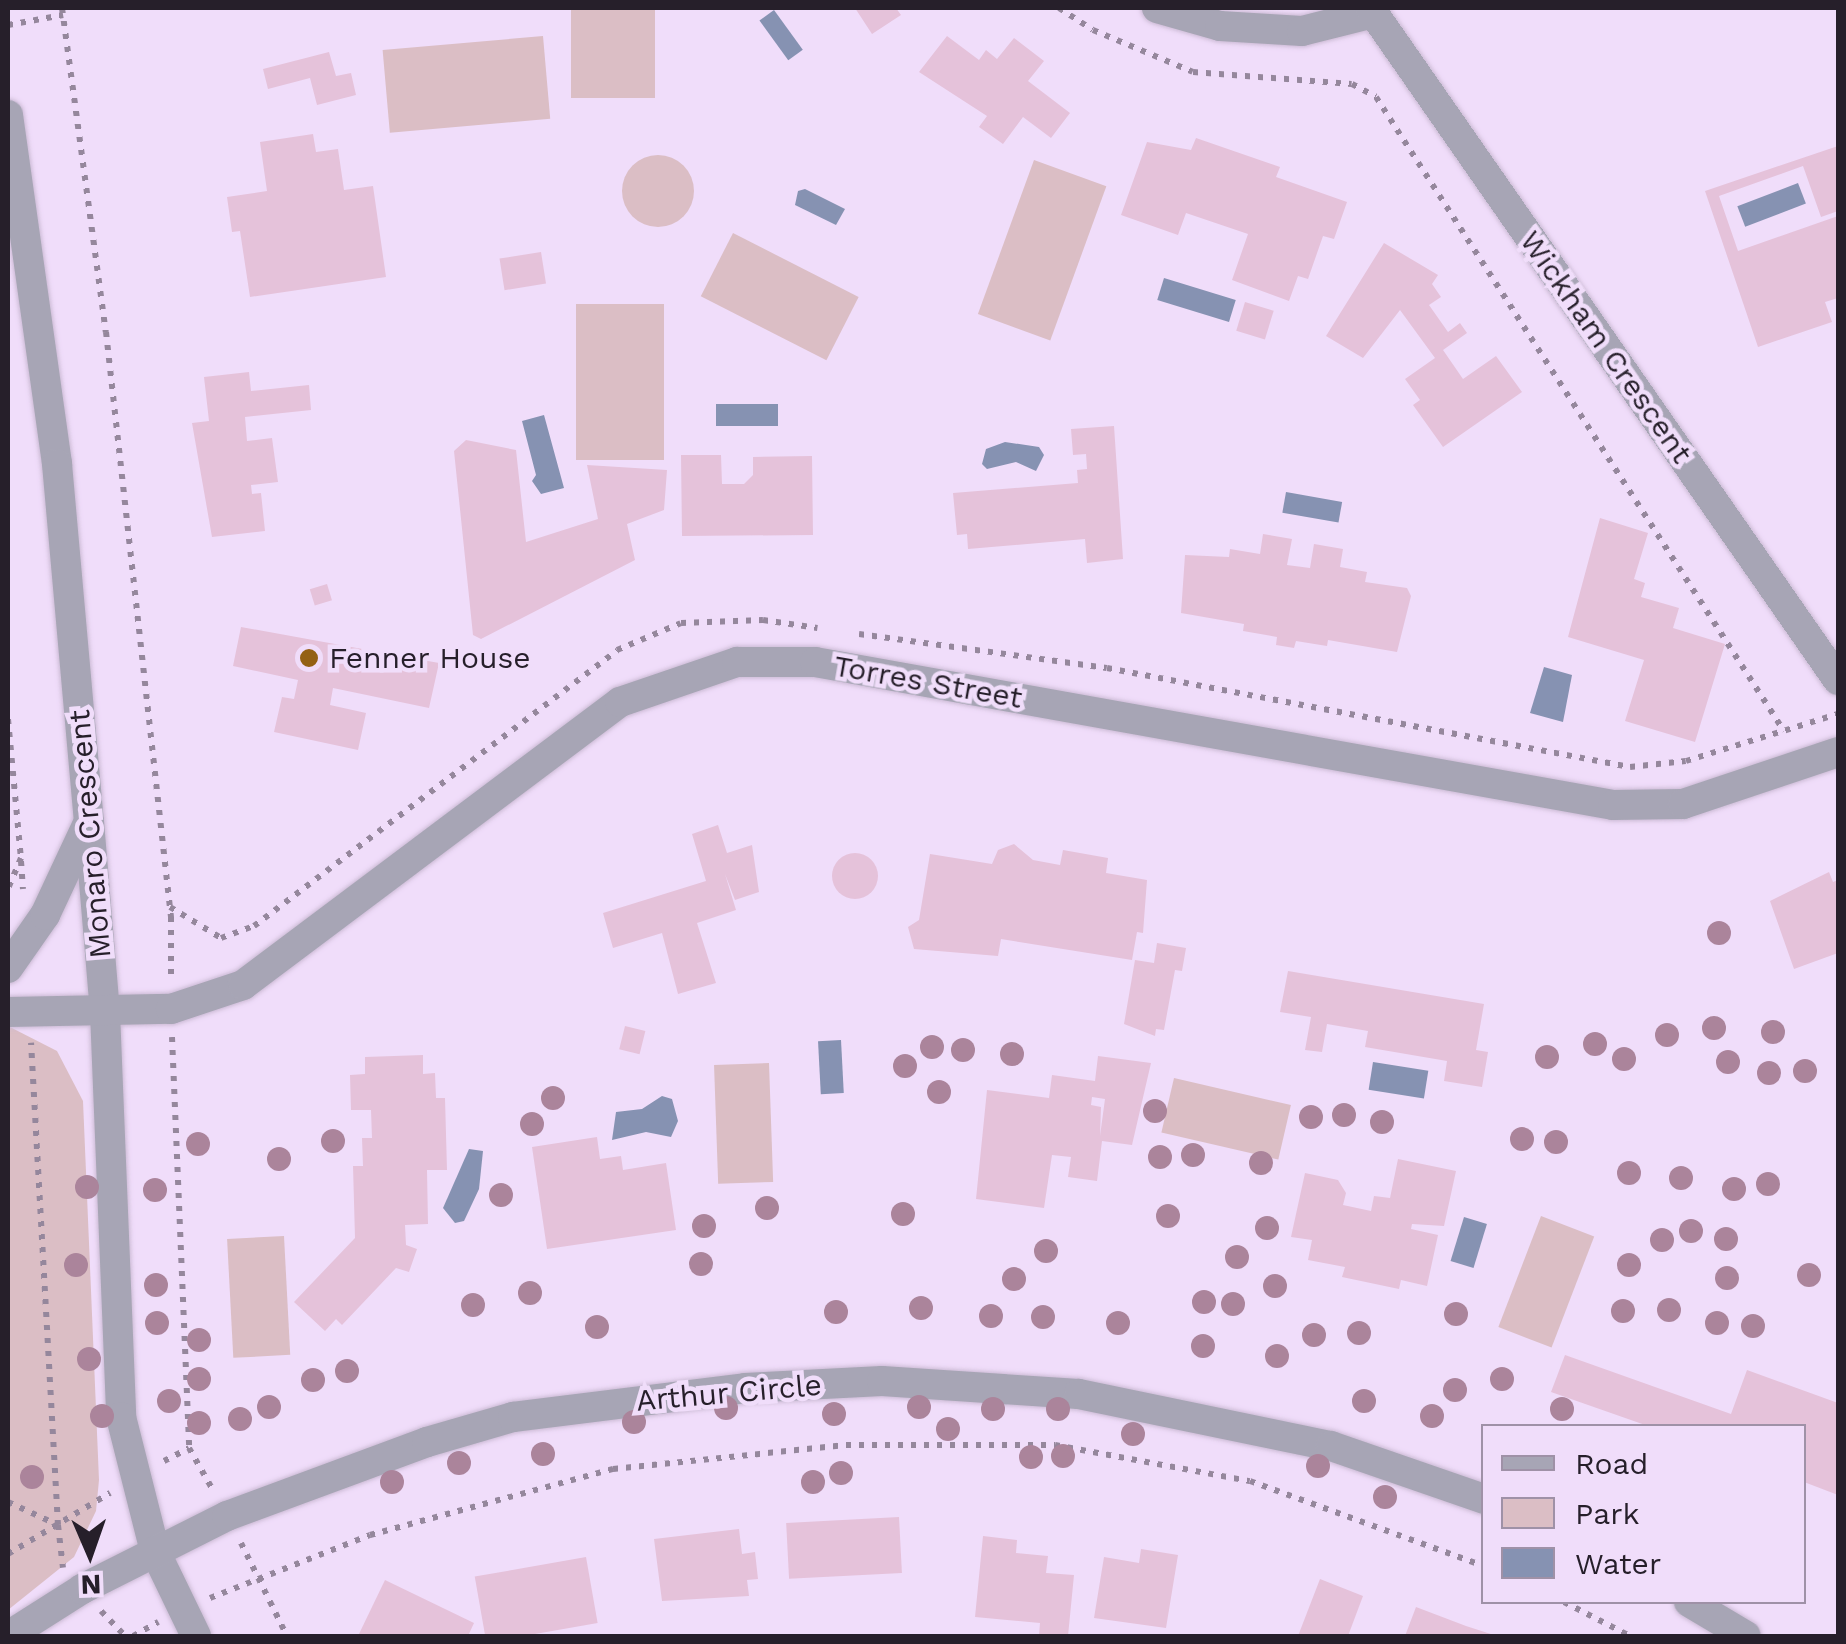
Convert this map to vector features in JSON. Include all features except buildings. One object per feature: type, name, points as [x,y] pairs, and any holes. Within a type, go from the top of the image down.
[{"type":"street","name":"Wickham Crescent","points":[[1157,8],[1220,26],[1302,31],[1371,10],[1838,680]]},
{"type":"street","name":"Monaro Crescent","points":[[8,115],[57,464],[89,822],[105,1012],[121,1417],[155,1551],[189,1623]]},
{"type":"street","name":"Torres Street","points":[[15,1023],[171,1009],[258,976],[620,702],[738,662],[816,662],[1613,805],[1683,804],[1838,752]]},
{"type":"street","points":[[8,968],[45,916],[89,822]]},
{"type":"street","name":"Arthur Circle","points":[[8,1636],[155,1551],[329,1475],[513,1417],[671,1395],[882,1381],[1079,1394],[1167,1408],[1331,1446],[1481,1498]]},
{"type":"street","points":[[1693,1604],[1746,1636]]},
{"type":"path","points":[[1059,8],[1093,30],[1193,72],[1352,84],[1376,97],[1784,731]]},
{"type":"path","points":[[8,25],[62,11],[170,907],[189,1448]]},
{"type":"path","points":[[170,907],[220,938],[254,926],[617,650],[681,623],[764,620],[830,630]]},
{"type":"path","points":[[846,633],[1107,668],[1630,766],[1686,761],[1838,714]]},
{"type":"path","points":[[8,719],[21,858],[8,888]]},
{"type":"path","points":[[15,1023],[30,1035],[62,1567]]},
{"type":"path","points":[[134,1636],[189,1623],[370,1535],[613,1469],[846,1445],[1055,1445],[1250,1481],[1481,1565]]},
{"type":"path","points":[[8,1502],[58,1525]]},
{"type":"path","points":[[8,1554],[58,1525]]},
{"type":"path","points":[[1568,1604],[1630,1636]]},
{"type":"green space","points":[[571,8],[655,8],[655,98],[571,98]]},
{"type":"green space","points":[[543,36],[550,119],[390,133],[383,50]]},
{"type":"green space","points":[[658,155],[683,166],[694,191],[683,216],[658,227],[633,216],[622,191],[633,166]]},
{"type":"green space","points":[[1034,160],[1106,186],[1050,340],[978,314]]},
{"type":"green space","points":[[733,233],[859,297],[826,360],[701,296]]},
{"type":"green space","points":[[576,304],[664,304],[664,460],[576,460]]},
{"type":"green space","points":[[8,1026],[57,1051],[83,1101],[99,1480],[96,1511],[74,1557],[8,1610]]},
{"type":"green space","points":[[769,1063],[773,1182],[718,1184],[714,1065]]},
{"type":"green space","points":[[1174,1078],[1291,1105],[1278,1160],[1161,1133]]},
{"type":"green space","points":[[1541,1216],[1594,1236],[1552,1348],[1498,1327]]},
{"type":"green space","points":[[284,1236],[290,1355],[233,1358],[227,1239]]},
{"type":"water","points":[[774,10],[803,50],[788,60],[759,21]]},
{"type":"water","points":[[1798,183],[1806,204],[1745,227],[1737,206]]},
{"type":"water","points":[[805,189],[845,209],[836,225],[795,205],[798,191]]},
{"type":"water","points":[[1164,278],[1236,300],[1229,322],[1157,300]]},
{"type":"water","points":[[716,404],[778,404],[778,426],[716,426]]},
{"type":"water","points":[[544,415],[564,488],[541,494],[532,481],[536,475],[522,421]]},
{"type":"water","points":[[1005,442],[1039,447],[1044,455],[1036,471],[1016,462],[987,469],[982,464],[986,449]]},
{"type":"water","points":[[1286,492],[1342,502],[1338,523],[1282,513]]},
{"type":"water","points":[[1544,667],[1572,675],[1563,722],[1530,713]]},
{"type":"water","points":[[841,1040],[844,1093],[821,1094],[818,1041]]},
{"type":"water","points":[[1373,1062],[1428,1071],[1424,1098],[1369,1090]]},
{"type":"water","points":[[662,1096],[672,1099],[678,1121],[671,1137],[646,1132],[612,1140],[616,1112],[642,1109]]},
{"type":"water","points":[[469,1149],[483,1151],[479,1189],[464,1221],[455,1223],[443,1208]]},
{"type":"water","points":[[1464,1217],[1487,1224],[1474,1268],[1451,1261]]},
{"type":"place","name":"Fenner House","points":[[309,658]]}]
